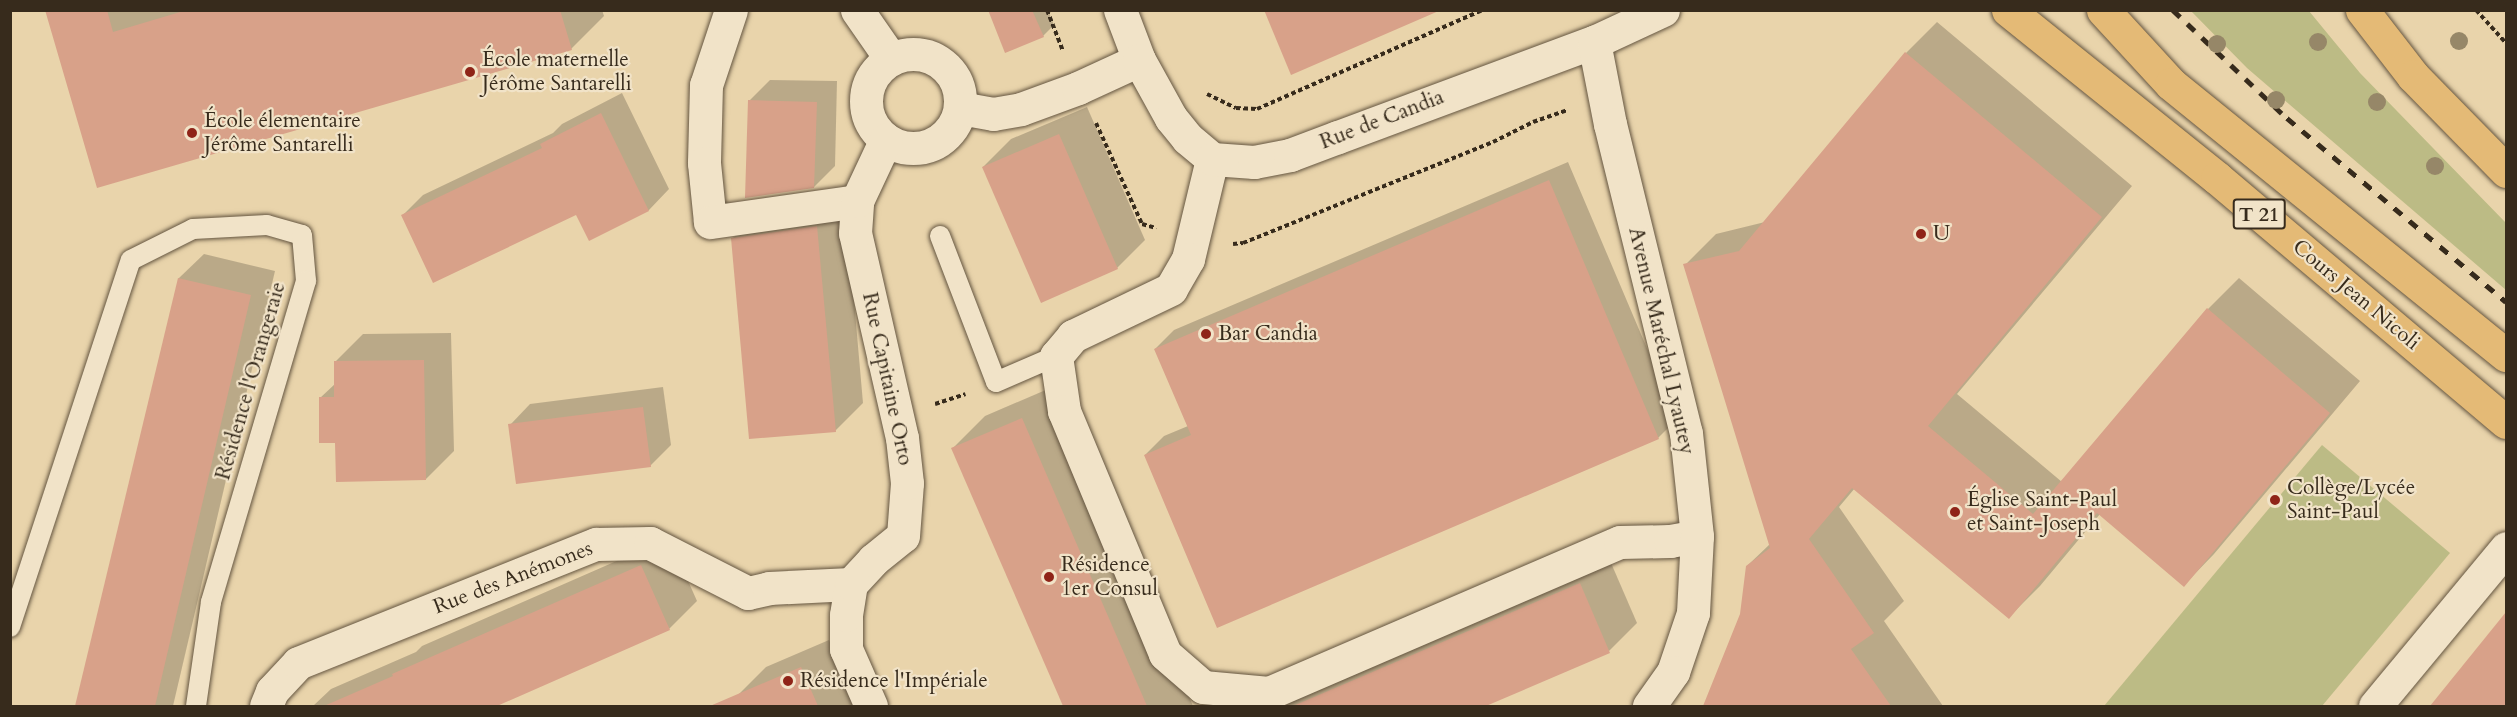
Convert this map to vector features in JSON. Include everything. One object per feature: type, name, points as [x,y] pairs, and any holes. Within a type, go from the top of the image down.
[{"type":"main road","name":"Cours Jean Nicoli","points":[[2008,10],[2217,178],[2506,422]]},
{"type":"main road","name":"T 21","points":[[2103,10],[2171,84],[2506,355]]},
{"type":"main road","points":[[2362,10],[2413,76],[2506,171]]},
{"type":"street","points":[[731,10],[706,85],[704,163],[710,222],[857,201]]},
{"type":"street","points":[[857,10],[891,59]]},
{"type":"street","points":[[1120,10],[1139,60],[1172,118],[1187,138],[1212,159],[1188,259],[1171,290],[1073,336],[1056,356],[1064,411],[1165,654],[1203,687],[1269,693],[1620,542],[1670,541],[1697,536]]},
{"type":"street","name":"Rue de Candia","points":[[1212,159],[1254,162],[1290,155],[1594,42],[1663,10]]},
{"type":"street","name":"Avenue Maréchal Lyautey","points":[[1594,42],[1610,124],[1686,433],[1697,536],[1693,613],[1673,672],[1649,706]]},
{"type":"street","points":[[904,54],[920,54],[939,63],[955,79],[960,93],[960,108],[945,136],[932,144],[916,148],[900,146],[886,139],[874,128],[868,113],[866,98],[869,82],[878,69],[891,59],[904,54]]},
{"type":"street","points":[[960,108],[993,114],[1021,109],[1091,82],[1139,60]]},
{"type":"street","name":"Rue Capitaine Orto","points":[[851,584],[873,560],[903,536],[907,483],[897,418],[855,233],[857,201],[886,139]]},
{"type":"street","name":"Rue des Anémones","points":[[266,706],[272,691],[298,663],[596,544],[650,543],[748,593],[769,588],[851,584]]},
{"type":"street","points":[[2375,706],[2506,548]]},
{"type":"street","points":[[851,584],[846,615],[846,649],[872,706]]},
{"type":"lane","name":"Résidence l'Orangeraie","points":[[10,627],[131,260],[193,229],[267,225],[302,235],[306,281],[211,602],[196,706]]},
{"type":"lane","points":[[940,236],[996,382],[1056,356]]},
{"type":"path","points":[[1204,93],[1236,108],[1257,109],[1482,10]]},
{"type":"path","points":[[2476,10],[2506,43]]},
{"type":"path","points":[[1091,82],[1142,224],[1192,240],[1224,245],[1243,243],[1493,142],[1533,122],[1583,105],[1590,131],[1610,124]]},
{"type":"path","points":[[897,418],[996,382]]},
{"type":"shaded area","points":[[2191,11],[2309,11],[2360,73],[2506,223],[2506,290],[2247,68]]},
{"type":"shaded area","points":[[2322,445],[2450,553],[2322,706],[2104,706]]},
{"type":"building","points":[[45,10],[107,10],[113,32],[187,10],[560,10],[572,50],[97,188]]},
{"type":"building","points":[[988,10],[1032,10],[1044,37],[1005,53]]},
{"type":"building","points":[[1264,10],[1441,10],[1291,75]]},
{"type":"building","points":[[1905,52],[2102,217],[1928,426],[2033,514],[2207,308],[2330,413],[2184,587],[2097,513],[2009,619],[1852,488],[1809,539],[1874,633],[1851,649],[1891,706],[1703,706],[1740,614],[1746,566],[1770,548],[1683,264],[1739,251]]},
{"type":"building","points":[[748,100],[817,102],[814,188],[745,198]]},
{"type":"building","points":[[601,113],[649,211],[589,241],[576,215],[433,283],[401,215],[542,148],[540,144]]},
{"type":"building","points":[[1059,134],[1118,269],[1041,303],[982,167]]},
{"type":"building","points":[[1549,180],[1659,439],[1217,628],[1144,455],[1191,435],[1154,349]]},
{"type":"building","points":[[817,226],[836,432],[749,439],[731,238]]},
{"type":"building","points":[[178,278],[251,295],[155,706],[75,706]]},
{"type":"building","points":[[424,360],[426,480],[336,482],[335,443],[319,443],[319,397],[334,397],[334,361]]},
{"type":"building","points":[[643,407],[651,467],[516,484],[508,424]]},
{"type":"building","name":"Résidence 1er Consul","points":[[1022,418],[1147,706],[1063,706],[951,448]]},
{"type":"building","points":[[641,565],[670,630],[497,706],[324,706],[393,676],[392,674]]},
{"type":"building","points":[[1580,583],[1610,653],[1486,706],[1293,706]]},
{"type":"building","points":[[2506,612],[2506,706],[2430,706]]},
{"type":"building","name":"Résidence l'Impériale","points":[[801,667],[818,706],[710,706]]},
{"type":"railway","points":[[2173,10],[2287,118],[2506,302]]},
{"type":"place","name":"École maternelle Jérôme Santarelli","points":[[470,72]]},
{"type":"place","name":"École élementaire Jérôme Santarelli","points":[[192,133]]},
{"type":"place","name":"U","points":[[1921,234]]},
{"type":"place","name":"Bar Candia","points":[[1206,334]]},
{"type":"place","name":"Collège/Lycée Saint-Paul","points":[[2275,500]]},
{"type":"place","name":"Église Saint-Paul et Saint-Joseph","points":[[1955,512]]},
{"type":"place","name":"Résidence 1er Consul","points":[[1049,577]]},
{"type":"place","name":"Résidence l'Impériale","points":[[788,681]]}]
